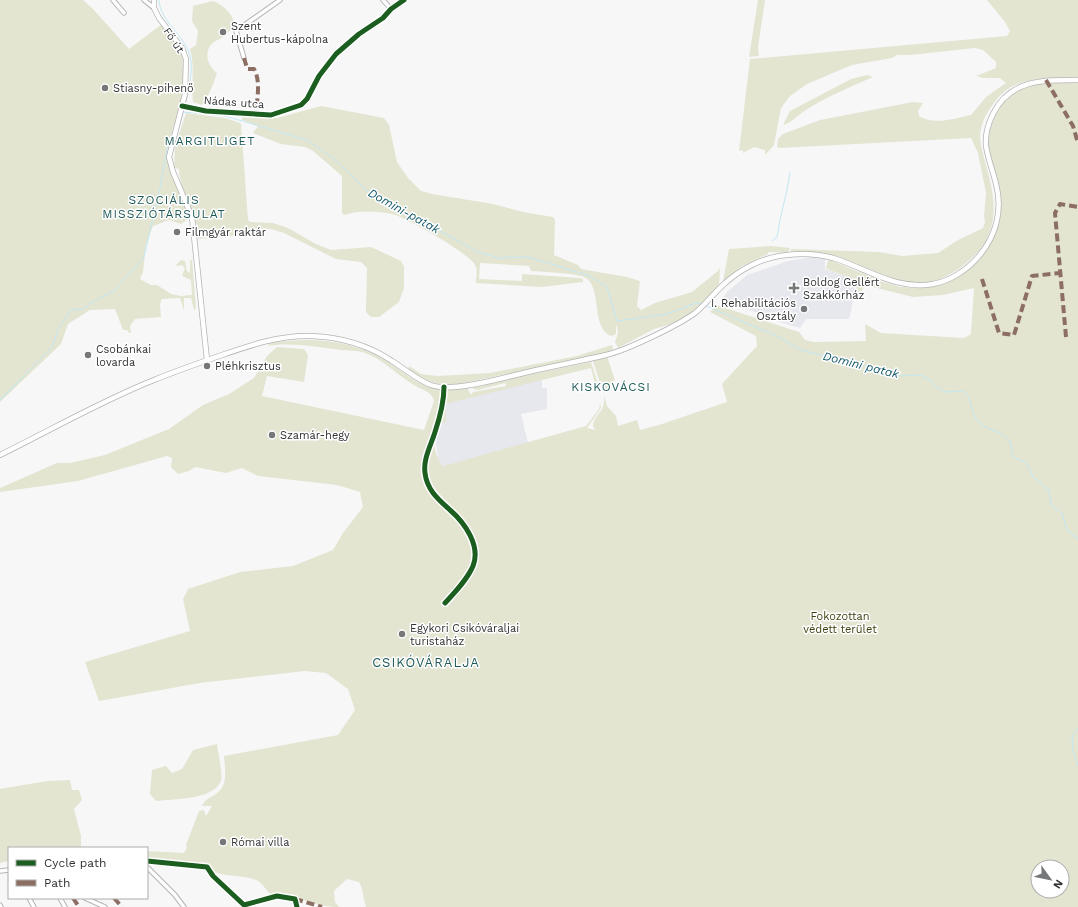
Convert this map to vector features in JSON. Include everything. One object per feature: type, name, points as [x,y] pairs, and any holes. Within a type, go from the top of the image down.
[{"type":"main road","points":[[154,0],[154,8]]},
{"type":"main road","name":"Fő út","points":[[154,8],[168,32],[182,48],[186,59],[186,80],[183,107],[174,133],[170,157],[173,172],[192,218],[207,360]]},
{"type":"main road","points":[[0,455],[143,384],[207,360],[269,340],[297,336],[327,337],[367,348],[386,357],[427,383],[444,387],[470,384],[618,351],[685,320],[740,271],[760,262],[784,255],[802,254],[826,257],[890,281],[911,285],[933,284],[951,278],[964,270],[979,256],[988,244],[996,225],[998,196],[986,140],[989,123],[998,105],[1014,89],[1031,82],[1078,80]]},
{"type":"street","points":[[113,0],[124,13]]},
{"type":"street","points":[[144,0],[154,8]]},
{"type":"street","points":[[244,58],[235,33],[280,0]]},
{"type":"street","points":[[383,0],[391,9]]},
{"type":"street","name":"Nádas utca","points":[[183,107],[206,111],[271,115],[301,105],[307,99],[319,76],[336,54],[359,34],[383,18],[391,9],[404,0]]},
{"type":"street","points":[[444,387],[443,407],[425,463],[425,476],[435,496],[458,516],[467,528],[472,540],[475,557],[470,572],[445,603]]},
{"type":"street","points":[[148,861],[207,867],[212,876],[244,905],[277,896],[295,899],[297,907]]},
{"type":"street","points":[[148,868],[175,895],[184,907]]},
{"type":"street","points":[[87,899],[105,907]]},
{"type":"shaded area","name":"Boldog Gellért Szakkórház","points":[[813,257],[825,259],[825,269],[858,280],[849,319],[806,319],[800,328],[765,318],[765,315],[721,301],[727,292],[747,275],[788,261]]},
{"type":"shaded area","points":[[542,379],[542,388],[547,388],[547,409],[521,414],[528,443],[443,466],[438,459],[435,436],[440,424],[446,421],[446,404]]},
{"type":"green space","points":[[0,0],[83,0],[129,49],[162,24],[184,56],[185,87],[167,149],[169,165],[190,218],[181,224],[169,220],[153,226],[146,245],[143,272],[140,279],[151,285],[157,285],[171,294],[181,296],[192,295],[191,280],[182,276],[185,268],[182,265],[175,266],[181,260],[185,261],[187,271],[190,273],[190,261],[192,259],[196,308],[194,310],[191,298],[184,298],[184,311],[180,298],[162,299],[160,304],[161,317],[135,319],[130,326],[131,333],[127,330],[123,330],[115,309],[90,310],[68,324],[61,344],[0,402]]},
{"type":"green space","points":[[758,0],[765,0],[758,47],[759,56],[749,57]]},
{"type":"green space","name":"Fokozottan védett terület","points":[[987,0],[1078,0],[1078,907],[366,907],[359,882],[347,879],[334,891],[335,902],[339,907],[321,905],[289,896],[271,895],[258,881],[245,877],[224,875],[212,871],[207,867],[148,860],[148,851],[184,853],[199,811],[204,810],[206,816],[212,806],[202,806],[203,804],[206,800],[218,792],[224,784],[224,756],[338,735],[355,710],[348,689],[326,673],[305,671],[200,683],[99,701],[85,662],[190,631],[183,599],[188,589],[240,572],[293,566],[333,550],[343,533],[363,507],[360,492],[337,485],[258,476],[242,468],[226,473],[195,467],[189,471],[178,474],[171,467],[172,458],[167,456],[78,481],[0,492],[0,488],[57,463],[70,463],[105,455],[169,429],[203,405],[229,394],[254,378],[267,356],[277,347],[304,349],[308,355],[304,382],[267,376],[262,396],[424,430],[434,401],[431,395],[372,356],[359,351],[314,346],[268,346],[270,343],[299,340],[328,341],[356,347],[370,352],[390,363],[417,382],[431,388],[439,389],[441,391],[440,403],[442,405],[444,390],[447,389],[467,387],[471,395],[473,392],[506,386],[505,383],[478,390],[473,389],[473,386],[591,362],[598,384],[596,387],[591,368],[446,404],[446,422],[440,424],[435,440],[435,451],[443,466],[586,426],[599,409],[600,403],[601,408],[587,428],[596,430],[593,427],[594,422],[603,406],[604,395],[607,406],[616,416],[618,426],[637,420],[640,430],[727,402],[722,384],[757,346],[756,336],[710,312],[716,305],[799,332],[805,340],[814,342],[866,341],[865,324],[881,333],[964,338],[971,334],[974,288],[943,295],[913,297],[865,285],[857,299],[853,299],[857,282],[855,279],[826,268],[828,261],[830,260],[883,282],[900,287],[925,288],[935,286],[957,277],[985,249],[997,216],[997,191],[986,149],[991,117],[1010,94],[1019,88],[1043,82],[1040,79],[1033,80],[1014,85],[1009,88],[994,103],[983,122],[980,133],[980,141],[994,203],[992,224],[984,244],[969,261],[955,271],[931,283],[915,285],[900,283],[822,256],[809,252],[791,251],[791,249],[879,252],[902,256],[938,253],[958,240],[983,228],[985,222],[984,216],[986,193],[978,153],[971,138],[779,148],[777,147],[778,139],[783,134],[820,120],[913,102],[923,103],[918,111],[919,116],[925,119],[938,121],[971,115],[986,97],[1006,83],[1000,78],[983,78],[976,76],[996,68],[996,62],[983,50],[975,48],[897,55],[892,58],[852,65],[807,84],[790,96],[781,108],[774,145],[765,155],[765,150],[754,147],[743,153],[743,150],[739,151],[750,59],[1007,36],[1010,31],[1005,22]]},
{"type":"green space","points":[[213,1],[228,11],[233,19],[235,27],[212,44],[208,50],[208,61],[217,73],[209,95],[202,105],[193,102],[192,62],[190,49],[196,45],[198,31],[192,21],[193,6]]},
{"type":"green space","points":[[867,75],[873,77],[838,92],[803,112],[789,123],[783,125],[790,111],[851,79]]},
{"type":"green space","points":[[321,106],[384,118],[389,125],[397,162],[408,178],[421,191],[553,217],[555,220],[554,255],[578,265],[581,269],[627,277],[640,281],[637,306],[641,310],[655,303],[692,292],[720,268],[719,285],[696,309],[685,317],[671,324],[654,329],[618,348],[615,342],[618,333],[617,326],[616,334],[611,336],[605,331],[598,316],[593,288],[590,282],[584,277],[531,271],[529,266],[480,263],[479,279],[522,281],[522,274],[580,278],[583,279],[583,282],[542,287],[476,283],[476,267],[471,260],[437,236],[410,222],[392,214],[380,212],[350,213],[344,215],[342,213],[342,176],[313,151],[305,147],[281,144],[253,133],[258,126],[242,120],[243,115],[264,115],[277,118]]},
{"type":"green space","points":[[186,113],[225,118],[240,123],[253,133],[241,124],[248,220],[250,222],[273,223],[288,228],[316,244],[331,250],[371,247],[401,261],[404,267],[404,288],[399,302],[379,317],[371,317],[366,312],[367,268],[361,262],[336,259],[284,233],[271,229],[259,229],[242,235],[198,239],[198,225],[196,224],[183,189],[179,169],[174,168],[175,147]]},
{"type":"green space","points":[[771,246],[790,248],[788,253],[768,252],[768,254],[742,266],[723,281],[729,249]]},
{"type":"green space","points":[[612,345],[613,349],[611,352],[454,385],[430,381],[408,370],[409,366],[421,374],[437,376],[490,373],[577,356]]},
{"type":"green space","points":[[607,356],[615,380],[613,381],[615,387],[603,392],[593,361]]},
{"type":"green space","points":[[217,744],[221,768],[221,781],[217,787],[202,795],[182,799],[156,801],[150,794],[152,770],[166,766],[172,773],[182,769],[193,750]]},
{"type":"green space","points":[[70,780],[72,790],[79,790],[82,800],[74,809],[81,836],[81,847],[8,847],[8,861],[0,863],[0,789],[47,781]]},
{"type":"waterway","points":[[159,0],[160,8],[168,22],[183,41],[190,56],[191,74],[185,105]]},
{"type":"waterway","points":[[178,131],[184,109]]},
{"type":"waterway","name":"Domini-patak","points":[[183,112],[225,116],[307,140],[333,158],[365,189],[478,252],[499,258],[528,257],[590,276],[607,287],[617,321],[667,314],[696,303],[702,304]]},
{"type":"waterway","points":[[0,400],[52,347],[58,329],[71,310],[84,309],[90,303],[115,290],[144,257],[160,188],[167,149],[170,143]]},
{"type":"waterway","points":[[772,241],[777,237],[790,173]]},
{"type":"waterway","name":"Domini patak","points":[[706,306],[777,336],[801,350],[858,364],[897,376],[921,375],[931,381],[939,389],[946,392],[963,391],[968,396],[974,415],[980,423],[1006,437],[1010,442],[1013,457],[1026,462],[1033,477],[1049,490],[1051,505],[1062,513],[1067,530],[1078,539]]},
{"type":"waterway","points":[[1078,728],[1072,741],[1073,751],[1078,765]]},
{"type":"marked path","points":[[244,58],[247,68]]},
{"type":"marked path","points":[[248,69],[254,69],[257,79],[258,90],[256,113]]},
{"type":"marked path","points":[[1046,80],[1073,126],[1078,143]]},
{"type":"marked path","points":[[1066,337],[1055,213],[1060,204],[1078,207]]},
{"type":"marked path","points":[[982,279],[999,333],[1014,335],[1032,276],[1060,273]]},
{"type":"marked path","points":[[74,899],[79,907]]},
{"type":"marked path","points":[[115,899],[122,907]]},
{"type":"marked path","points":[[295,899],[322,907]]},
{"type":"cycle path","points":[[182,106],[206,111],[271,115],[301,105],[307,99],[319,76],[336,54],[359,34],[383,18],[391,9],[404,0]]},
{"type":"cycle path","points":[[444,387],[437,426],[426,457],[426,479],[434,494],[456,515],[466,528],[475,551],[473,566],[468,576],[445,603]]},
{"type":"cycle path","points":[[148,861],[207,867],[213,876],[244,905],[277,896],[295,899],[297,907]]},
{"type":"place","name":"Szent Hubertus-kápolna","points":[[223,32]]},
{"type":"place","name":"Stiasny-pihenő","points":[[105,88]]},
{"type":"place","name":"Filmgyár raktár","points":[[177,232]]},
{"type":"place","name":"Boldog Gellért Szakkórház","points":[[794,288]]},
{"type":"place","name":"I. Rehabilitációs Osztály","points":[[804,309]]},
{"type":"place","name":"Csobánkai lovarda","points":[[88,355]]},
{"type":"place","name":"Pléhkrisztus","points":[[207,366]]},
{"type":"place","name":"Szamár-hegy","points":[[272,435]]},
{"type":"place","name":"Egykori Csikóváraljai turistaház","points":[[402,634]]},
{"type":"place","name":"Római villa","points":[[223,842]]},
{"type":"district","name":"MARGITLIGET","points":[[210,141]]},
{"type":"district","name":"SZOCIÁLIS MISSZIÓTÁRSULAT","points":[[164,207]]},
{"type":"district","name":"KISKOVÁCSI","points":[[611,387]]},
{"type":"district","name":"CSIKÓVÁRALJA","points":[[426,662]]}]
